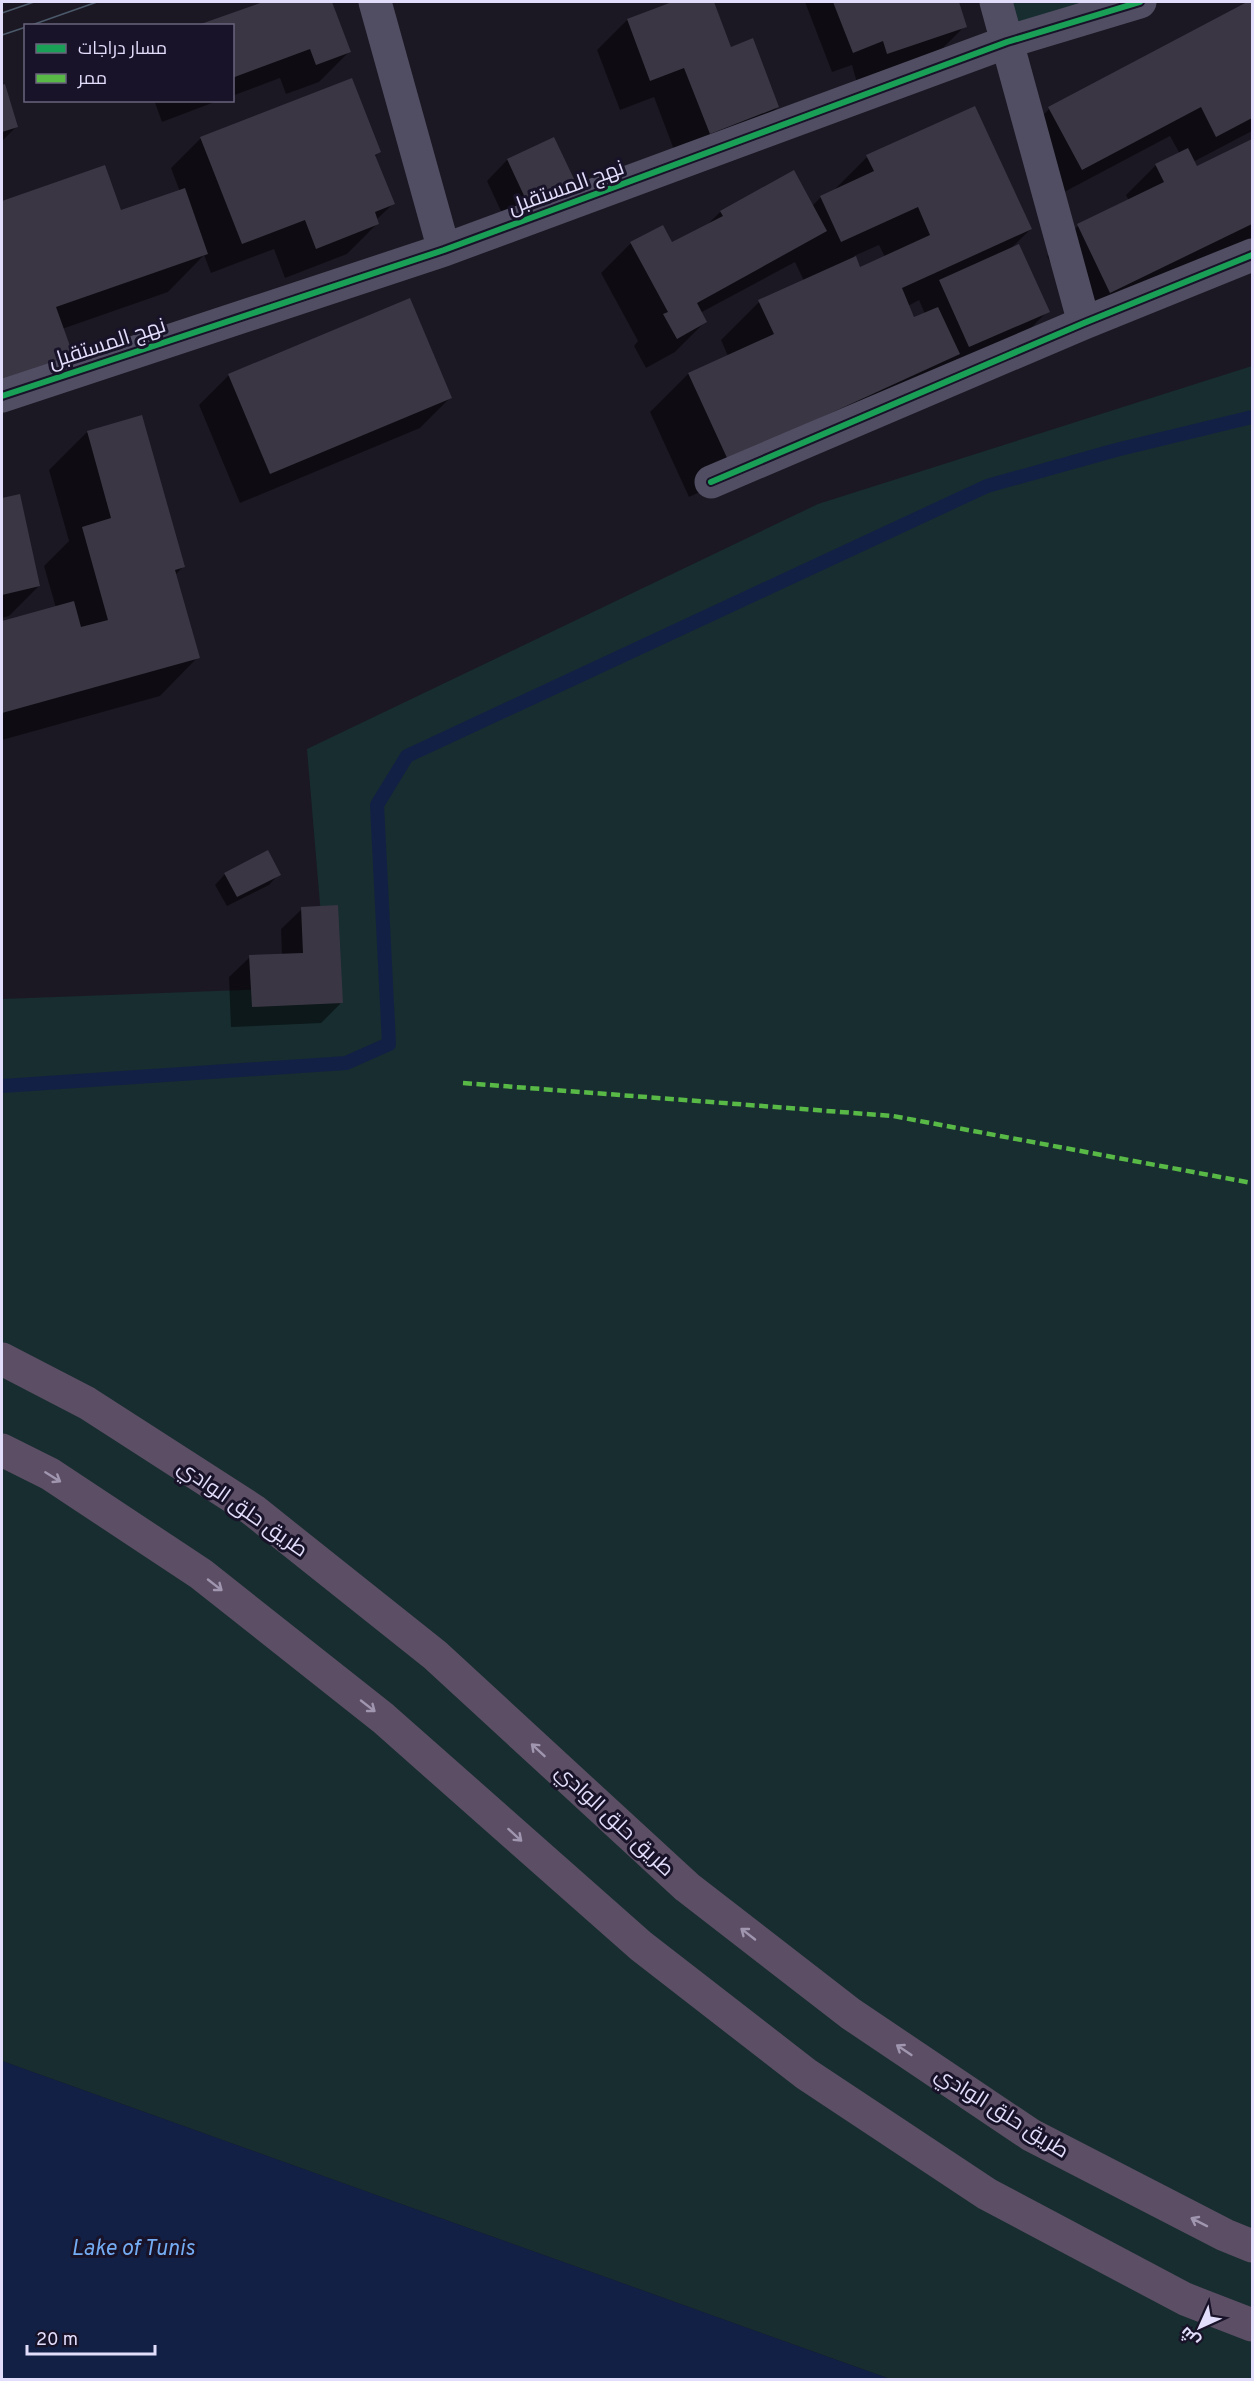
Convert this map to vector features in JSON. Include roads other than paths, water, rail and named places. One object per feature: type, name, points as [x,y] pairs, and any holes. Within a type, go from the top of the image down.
[{"type":"highway","name":"طريق حلق الوادي","points":[[2,1359],[87,1402],[253,1510],[435,1655],[687,1887],[851,2014],[1031,2135],[1225,2235],[1252,2246]]},
{"type":"highway","points":[[2,1450],[50,1474],[201,1574],[383,1718],[641,1946],[806,2074],[987,2194],[1185,2299],[1252,2325]]},
{"type":"street","points":[[375,2],[444,250]]},
{"type":"street","points":[[996,2],[1084,323]]},
{"type":"street","name":"نهج المستقبل","points":[[2,396],[444,250],[1007,42],[1140,2]]},
{"type":"street","points":[[711,482],[1084,323],[1252,255]]},
{"type":"water","name":"Lake of Tunis","points":[[2,2061],[890,2379],[2,2379]]},
{"type":"waterway","points":[[2,1086],[346,1063],[389,1044],[377,805],[407,756],[987,486],[1116,450],[1252,417]]},
{"type":"tram line","points":[[2,13],[34,2]]},
{"type":"tram line","points":[[35,24],[97,2]]},
{"type":"tram line","points":[[2,35],[24,28]]}]
